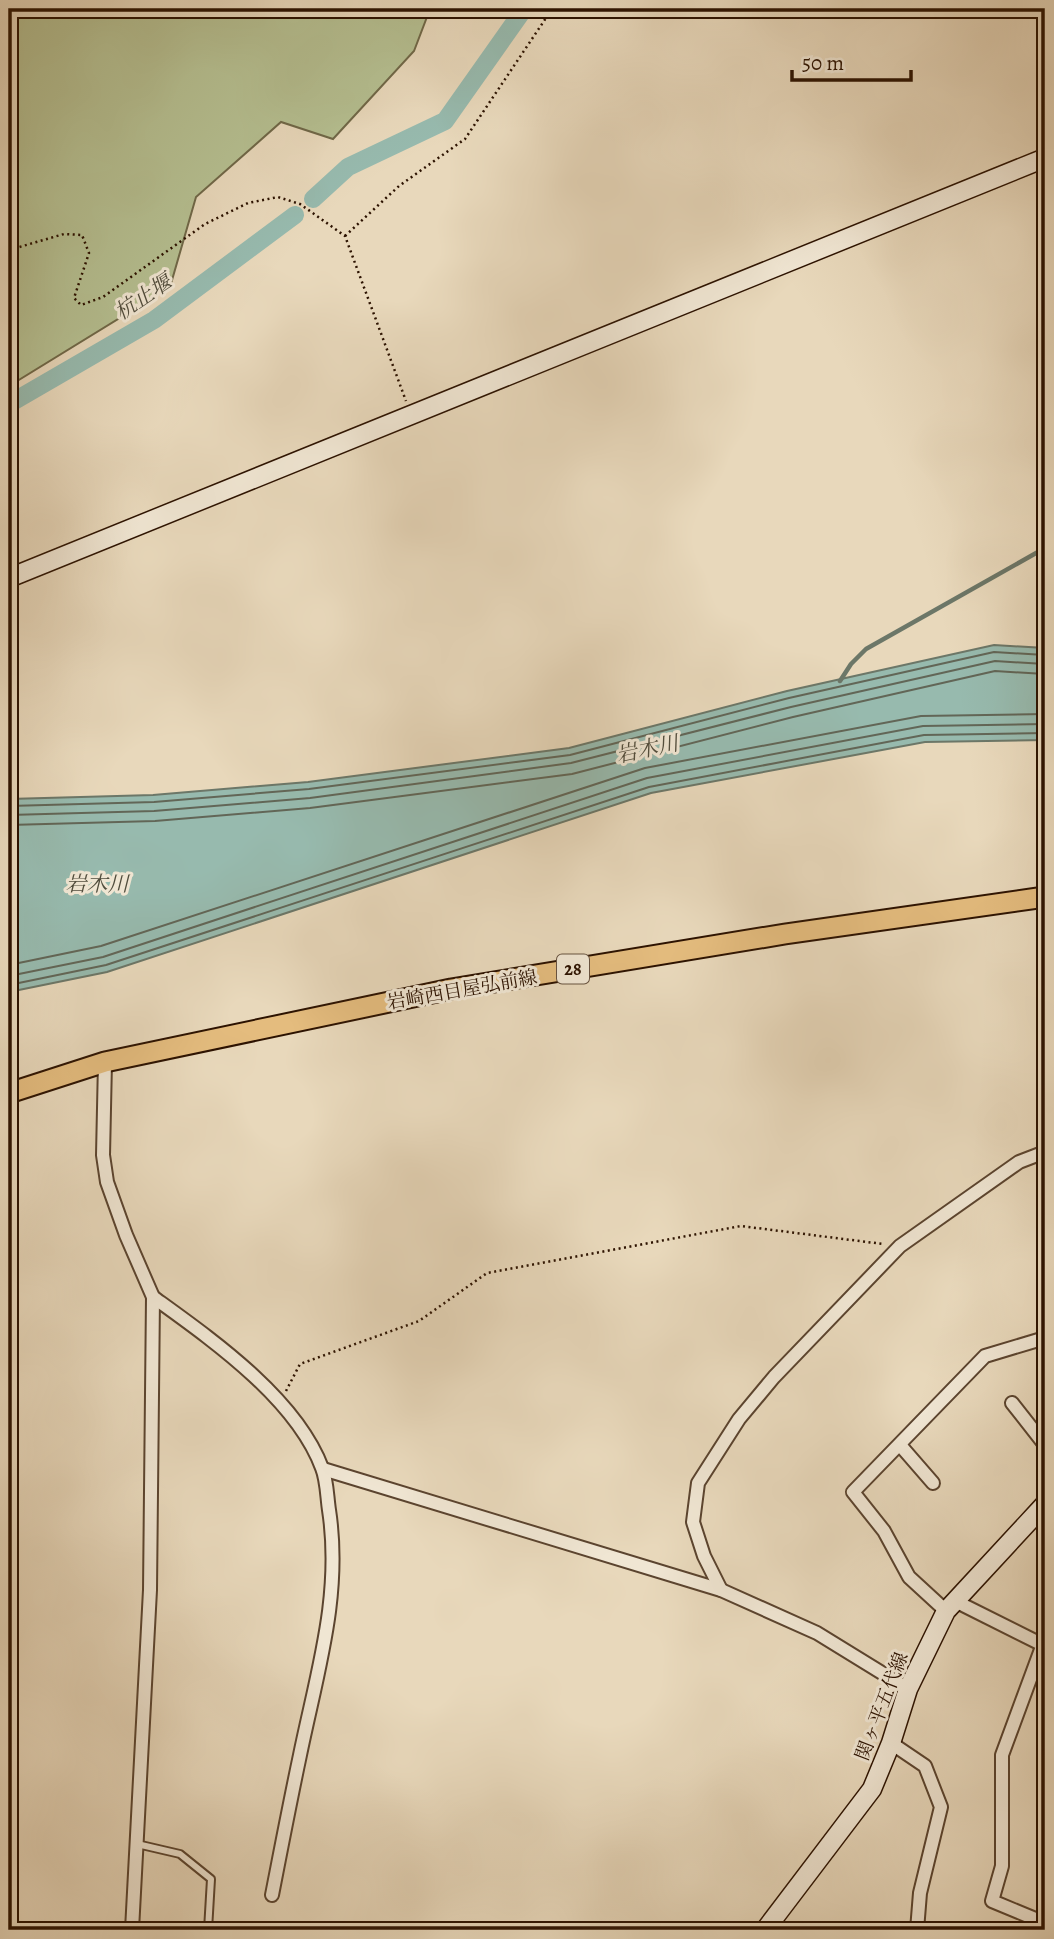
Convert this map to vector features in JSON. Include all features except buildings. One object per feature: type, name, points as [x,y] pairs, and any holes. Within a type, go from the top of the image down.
[{"type":"main road","name":"岩崎西目屋弘前線","points":[[9,1093],[105,1062],[451,989],[785,934],[1045,897]]},
{"type":"street","points":[[9,578],[1045,158]]},
{"type":"street","points":[[105,1062],[103,1155],[107,1182],[153,1297],[150,1590],[132,1930]]},
{"type":"street","points":[[721,1590],[704,1556],[693,1522],[698,1483],[739,1419],[774,1377],[900,1246],[1019,1162],[1045,1152]]},
{"type":"street","points":[[153,1297],[217,1344],[271,1392],[305,1437],[323,1469],[332,1534],[333,1592],[326,1645],[300,1754],[272,1895]]},
{"type":"street","points":[[1045,1338],[985,1356],[853,1492],[884,1531],[909,1577],[951,1606],[1044,1645],[1002,1755],[1002,1866],[992,1902],[1045,1923]]},
{"type":"street","points":[[1012,1403],[1045,1445]]},
{"type":"street","points":[[900,1445],[933,1483]]},
{"type":"street","points":[[323,1469],[721,1590],[817,1633],[908,1689]]},
{"type":"street","name":"関ヶ平五代線","points":[[765,1930],[872,1789],[891,1743],[908,1689],[951,1606],[1025,1522],[1045,1504]]},
{"type":"street","points":[[891,1743],[925,1766],[941,1807],[920,1893],[917,1930]]},
{"type":"lane","points":[[136,1844],[180,1854],[211,1879],[208,1930]]},
{"type":"path","points":[[345,236],[399,186],[465,139],[552,9]]},
{"type":"path","points":[[9,250],[64,234],[82,235],[89,253],[74,298],[81,305],[103,297],[205,224],[248,203],[278,197],[300,204],[345,236],[411,414]]},
{"type":"path","points":[[279,1404],[300,1364],[419,1321],[487,1273],[741,1226],[900,1246]]},
{"type":"path","points":[[9,1925],[122,1930]]},
{"type":"green space","points":[[9,9],[430,9],[414,51],[333,139],[281,122],[196,197],[170,287],[9,386]]},
{"type":"water","name":"岩木川","points":[[994,645],[1045,648],[1045,740],[925,742],[651,793],[107,972],[9,992],[9,799],[153,795],[308,782],[569,748],[787,691]]},
{"type":"waterway","name":"杭止堰","points":[[313,199],[348,167],[445,121],[524,9]]},
{"type":"waterway","name":"杭止堰","points":[[9,404],[154,320],[295,215]]},
{"type":"waterway","points":[[840,681],[851,664],[866,649],[1045,548]]}]
